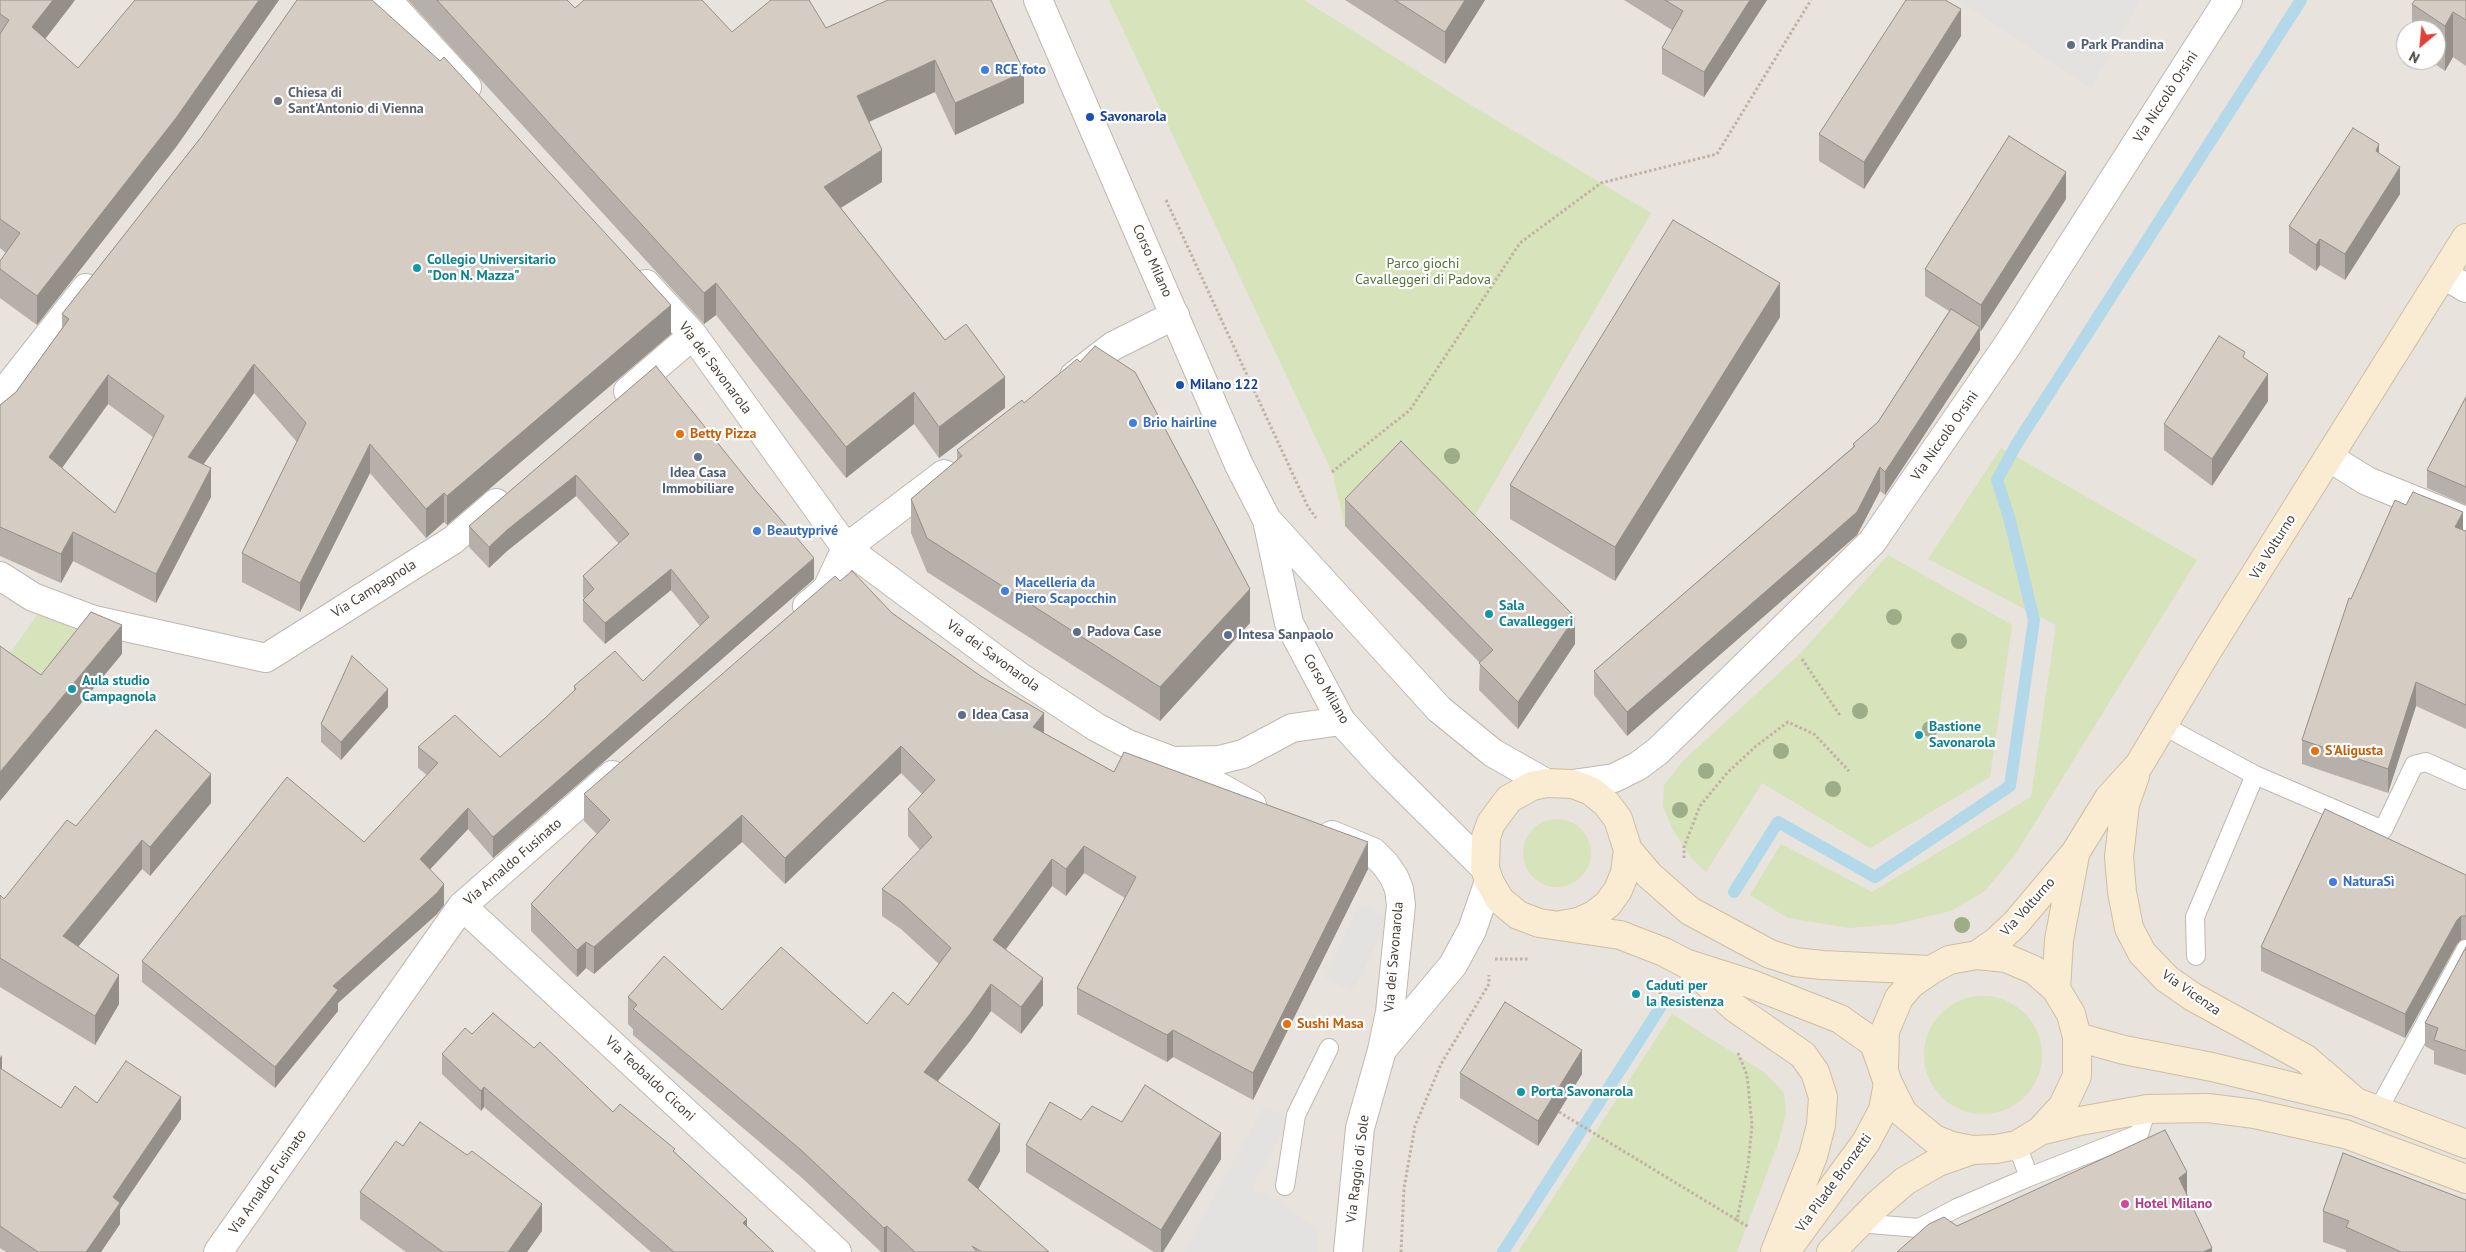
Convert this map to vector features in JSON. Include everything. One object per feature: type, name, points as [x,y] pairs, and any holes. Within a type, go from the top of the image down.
[{"type":"main road","name":"Via Volturno","points":[[1977,954],[1998,940],[2016,923],[2075,853],[2110,798],[2139,765],[2210,648],[2330,458],[2455,281],[2466,238]]},
{"type":"main road","name":"Via Vicenza","points":[[2139,765],[2125,804],[2119,857],[2122,892],[2129,928],[2142,953],[2167,979],[2192,997],[2306,1059],[2367,1106]]},
{"type":"main road","points":[[1931,970],[1822,965],[1796,962],[1770,954],[1690,911],[1648,875],[1628,850],[1618,819],[1606,803],[1591,792],[1560,783],[1532,786],[1521,791],[1499,810],[1486,837],[1487,874],[1500,900],[1518,915],[1539,923],[1620,935],[1664,952],[1685,963],[1751,984],[1840,1019],[1874,1043],[1903,1113],[1934,1139],[1952,1146],[1972,1150],[1996,1149],[2016,1145],[2040,1131],[2080,1121],[2147,1109],[2208,1108],[2300,1123],[2345,1134],[2466,1179]]},
{"type":"main road","points":[[1561,925],[1578,922],[1594,915],[1608,904],[1618,890],[1625,873],[1628,850]]},
{"type":"main road","name":"Via Volturno","points":[[2056,989],[2059,940],[2075,853]]},
{"type":"main road","points":[[1977,954],[2006,958],[2034,970],[2056,989],[2072,1014],[2078,1037],[2076,1076],[2063,1106],[2040,1131]]},
{"type":"main road","name":"Via Pilade Bronzetti","points":[[1785,1252],[1866,1142],[1883,1110],[1886,1075],[1885,1031],[1890,1014],[1899,998],[1910,984],[1931,970],[1949,960],[1977,954]]},
{"type":"main road","points":[[1685,963],[1734,1008],[1802,1055],[1815,1072],[1823,1097],[1821,1125],[1813,1156],[1774,1252]]},
{"type":"main road","name":"Via Vicenza","points":[[2078,1037],[2124,1050],[2221,1069],[2367,1106],[2466,1144]]},
{"type":"main road","points":[[1831,1252],[1858,1223],[1905,1181],[1938,1162],[1972,1150]]},
{"type":"street","points":[[387,0],[487,109]]},
{"type":"street","name":"Corso Milano","points":[[1038,0],[1240,465],[1267,520],[1289,623],[1341,721],[1487,874]]},
{"type":"street","name":"Via Niccolò Orsini","points":[[1560,783],[1614,778],[1638,766],[1658,751],[1872,542],[2009,343],[2228,0]]},
{"type":"street","name":"Via dei Savonarola","points":[[627,262],[693,335],[846,548],[1020,677],[1096,727],[1128,744],[1173,761],[1244,802],[1278,814]]},
{"type":"street","points":[[0,397],[99,271]]},
{"type":"street","points":[[1050,394],[1113,346],[1175,315]]},
{"type":"street","points":[[611,406],[693,335]]},
{"type":"street","points":[[2330,458],[2368,481],[2466,521]]},
{"type":"street","points":[[789,621],[826,589],[846,548],[964,459]]},
{"type":"street","name":"Via Campagnola","points":[[0,576],[33,597],[94,620],[266,658],[453,540],[513,488]]},
{"type":"street","name":"Corso Milano","points":[[1267,520],[1439,709],[1493,753],[1560,783]]},
{"type":"street","name":"Via dei Savonarola","points":[[1173,761],[1219,760],[1243,754],[1292,728],[1341,721]]},
{"type":"street","name":"Via Arnaldo Fusinato","points":[[218,1252],[462,906],[633,757]]},
{"type":"street","name":"Via dei Savonarola","points":[[1312,828],[1373,852],[1390,870],[1399,889],[1401,905],[1390,1012],[1382,1050]]},
{"type":"street","name":"Via Raggio di Sole","points":[[1348,1252],[1360,1128],[1382,1050],[1453,964],[1472,930],[1487,874]]},
{"type":"street","name":"Via Teobaldo Ciconi","points":[[462,906],[837,1252]]},
{"type":"lane","points":[[2164,726],[2255,775],[2382,830],[2414,765],[2426,762],[2466,780]]},
{"type":"lane","points":[[2196,956],[2195,917],[2255,775]]},
{"type":"lane","points":[[2367,1106],[2466,949]]},
{"type":"lane","points":[[1285,1186],[1296,1116],[1329,1048]]},
{"type":"lane","points":[[1858,1223],[1919,1228],[1957,1208],[2029,1177],[2139,1134],[2147,1109]]},
{"type":"lane","points":[[2016,1145],[2029,1177]]},
{"type":"path","points":[[1332,472],[1410,410],[1520,243],[1601,183],[1717,154],[1811,0]]},
{"type":"path","points":[[1164,197],[1308,507],[1318,522]]},
{"type":"path","points":[[1797,652],[1841,717]]},
{"type":"path","points":[[1684,862],[1684,847],[1700,806],[1727,773],[1756,746],[1788,722],[1814,734],[1849,771]]},
{"type":"path","points":[[1493,960],[1531,958]]},
{"type":"path","points":[[1401,1252],[1404,1188],[1415,1126],[1441,1064],[1490,984],[1487,968]]},
{"type":"path","points":[[1654,988],[1678,1005]]},
{"type":"path","points":[[1734,1044],[1746,1075],[1752,1125],[1748,1166],[1737,1220]]},
{"type":"path","points":[[1559,1112],[1756,1231]]},
{"type":"shaded area","points":[[0,0],[2466,0],[2466,1252],[0,1252]]},
{"type":"shaded area","name":"Park Prandina","points":[[1957,0],[2140,0],[2091,88]]},
{"type":"shaded area","points":[[1360,903],[1390,918],[1353,992],[1325,978]]},
{"type":"shaded area","points":[[1264,1106],[1290,1118],[1253,1185],[1253,1190],[1277,1200],[1317,1229],[1317,1252],[1184,1252]]},
{"type":"green space","name":"Parco giochi Cavalleggeri di Padova","points":[[1109,0],[1304,0],[1469,104],[1651,213],[1466,531],[1401,468],[1345,526],[1332,472]]},
{"type":"green space","points":[[2001,448],[2197,560],[2015,855],[1985,891],[1951,911],[1896,924],[1850,928],[1788,918],[1750,895],[1781,844],[1872,892],[2031,797],[2056,625],[1928,559]]},
{"type":"green space","points":[[1888,555],[2012,625],[1990,777],[1870,848],[1762,783],[1706,872],[1691,858],[1672,828],[1663,806],[1664,785],[1684,760],[1801,653]]},
{"type":"green space","points":[[39,612],[83,634],[45,684],[7,658]]},
{"type":"green space","points":[[1557,819],[1570,822],[1581,829],[1588,840],[1591,853],[1588,866],[1581,877],[1570,884],[1557,887],[1544,884],[1533,877],[1526,866],[1523,853],[1526,840],[1533,829],[1544,822]]},
{"type":"green space","points":[[1983,996],[2005,1001],[2016,1006],[2032,1022],[2037,1033],[2042,1055],[2037,1077],[2032,1088],[2016,1104],[2005,1109],[1983,1114],[1961,1109],[1950,1104],[1934,1088],[1929,1077],[1924,1055],[1929,1033],[1934,1022],[1950,1006],[1961,1001]]},
{"type":"green space","points":[[1672,1014],[1765,1073],[1784,1093],[1786,1113],[1779,1141],[1737,1252],[1518,1252]]},
{"type":"building","points":[[0,0],[53,0],[32,27],[78,68],[135,0],[259,0],[176,118],[37,296],[0,269],[0,261],[20,233],[0,219],[0,34],[9,20],[0,14]]},
{"type":"building","name":"Collegio Universitario \"Don N. Mazza\"","points":[[297,0],[372,0],[440,61],[444,57],[671,305],[447,496],[444,493],[426,509],[370,444],[300,583],[242,553],[306,423],[254,364],[188,457],[211,468],[156,574],[73,532],[61,554],[0,527],[0,405],[16,392],[69,319],[62,314],[202,136]],"holes":[[[108,375],[164,416],[115,513],[49,457]]]},
{"type":"building","points":[[437,0],[567,0],[575,8],[584,0],[702,0],[732,32],[771,0],[809,0],[826,28],[888,0],[991,0],[1024,72],[955,103],[935,60],[857,96],[882,150],[824,187],[945,340],[966,324],[1005,377],[939,427],[914,392],[846,447],[716,283],[704,293]]},
{"type":"building","points":[[1395,0],[1465,0],[1445,32]]},
{"type":"building","points":[[1665,0],[1750,0],[1704,72],[1662,48],[1683,11]]},
{"type":"building","points":[[1906,0],[1945,0],[1961,9],[1864,162],[1819,134]]},
{"type":"building","points":[[2415,0],[2466,0],[2466,20],[2453,12],[2446,24],[2446,20],[2436,20],[2412,4]]},
{"type":"building","points":[[2353,128],[2379,144],[2376,151],[2400,167],[2345,254],[2320,239],[2316,245],[2289,226]]},
{"type":"building","points":[[2009,136],[2066,172],[1981,305],[1925,269]]},
{"type":"building","points":[[1673,220],[1780,283],[1615,547],[1510,485]]},
{"type":"building","points":[[1951,309],[1980,327],[1885,472],[1880,467],[1857,512],[1627,712],[1594,671],[1855,446],[1853,444],[1878,422]]},
{"type":"building","points":[[2219,336],[2245,352],[2243,357],[2268,374],[2212,459],[2164,424]]},
{"type":"building","points":[[1095,346],[1135,372],[1250,589],[1160,687],[927,538],[911,499],[962,456],[957,450],[1022,400],[1024,403],[1077,359],[1080,362]]},
{"type":"building","points":[[656,366],[757,492],[814,558],[493,837],[468,808],[420,859],[444,884],[437,893],[333,986],[338,990],[275,1067],[142,961],[287,777],[364,842],[438,763],[418,747],[455,715],[500,757],[576,689],[574,686],[615,651],[643,681],[709,617],[671,569],[605,623],[583,600],[594,589],[583,576],[629,534],[576,475],[507,530],[489,547],[469,526]]},
{"type":"building","points":[[2466,397],[2466,487],[2427,470]]},
{"type":"building","name":"Sala Cavalleggeri","points":[[1401,441],[1575,617],[1518,702],[1479,663],[1493,650],[1345,499]]},
{"type":"building","points":[[2413,492],[2463,512],[2455,527],[2466,531],[2466,705],[2416,682],[2388,769],[2302,740],[2349,598],[2351,599],[2395,500],[2406,505]]},
{"type":"building","points":[[852,571],[892,613],[982,677],[1044,713],[1033,727],[1114,772],[1124,752],[1368,842],[1253,1073],[1173,1030],[1167,1035],[1077,988],[1136,877],[1084,846],[1066,869],[1052,859],[993,940],[1043,978],[1021,1007],[991,984],[924,1072],[1000,1124],[968,1180],[1049,1252],[982,1252],[972,1246],[977,1252],[915,1252],[887,1226],[884,1228],[801,1150],[633,1009],[637,1005],[628,997],[664,956],[722,1010],[781,947],[867,1024],[893,992],[908,1005],[951,948],[901,902],[882,889],[932,837],[908,809],[935,780],[901,746],[785,858],[742,815],[594,947],[586,942],[577,950],[531,904],[610,820],[584,794],[835,576],[840,581]]},
{"type":"building","points":[[91,612],[122,625],[0,772],[0,646],[41,675]]},
{"type":"building","points":[[352,656],[388,689],[341,742],[321,724]]},
{"type":"building","points":[[156,730],[211,774],[150,847],[142,840],[63,936],[119,975],[95,1016],[0,958],[0,895],[4,899],[67,820],[76,826]]},
{"type":"building","points":[[2325,809],[2466,875],[2466,916],[2461,916],[2457,920],[2405,1014],[2261,947]]},
{"type":"building","points":[[2466,947],[2466,1051],[2434,1040],[2438,1028],[2425,1023]]},
{"type":"building","name":"Porta Savonarola","points":[[1505,1002],[1582,1050],[1538,1121],[1460,1073]]},
{"type":"building","points":[[493,1013],[534,1048],[540,1042],[613,1112],[620,1104],[675,1149],[673,1151],[747,1219],[743,1223],[774,1252],[674,1252],[484,1087],[481,1091],[442,1054],[465,1028],[472,1034]]},
{"type":"building","points":[[126,1061],[181,1097],[113,1197],[120,1203],[86,1252],[38,1252],[0,1226],[0,1068],[61,1108],[75,1086],[97,1103]]},
{"type":"building","points":[[1145,1085],[1221,1133],[1161,1230],[1026,1145],[1050,1102],[1081,1120],[1092,1106],[1122,1122]]},
{"type":"building","points":[[420,1122],[467,1155],[472,1151],[542,1204],[508,1252],[443,1252],[360,1192],[396,1141],[403,1146]]},
{"type":"building","points":[[2165,1130],[2187,1172],[2179,1178],[2212,1248],[2203,1252],[1897,1252],[1929,1224],[1944,1217],[1957,1226]]},
{"type":"building","points":[[2343,1153],[2466,1200],[2466,1252],[2401,1252],[2346,1227],[2349,1221],[2323,1211]]},
{"type":"waterway","points":[[1734,892],[1778,822],[1875,877],[2010,786],[2034,620],[2009,517],[1997,480],[2016,445],[2301,0]]},
{"type":"waterway","points":[[1503,1252],[1660,1008]]},
{"type":"place","name":"Park Prandina","points":[[2071,45]]},
{"type":"place","name":"RCE foto","points":[[985,70]]},
{"type":"place","name":"Chiesa di Sant'Antonio di Vienna","points":[[278,101]]},
{"type":"place","name":"Savonarola","points":[[1090,117]]},
{"type":"place","name":"Collegio Universitario \"Don N. Mazza\"","points":[[417,268]]},
{"type":"place","name":"Milano 122","points":[[1180,385]]},
{"type":"place","name":"Brio hairline","points":[[1133,423]]},
{"type":"place","name":"Betty Pizza","points":[[680,434]]},
{"type":"place","name":"Idea Casa Immobiliare","points":[[698,457]]},
{"type":"place","name":"Beautyprivé","points":[[757,531]]},
{"type":"place","name":"Macelleria da Piero Scapocchin","points":[[1005,591]]},
{"type":"place","name":"Sala Cavalleggeri","points":[[1489,614]]},
{"type":"place","name":"Padova Case","points":[[1077,632]]},
{"type":"place","name":"Intesa Sanpaolo","points":[[1228,635]]},
{"type":"place","name":"Aula studio Campagnola","points":[[72,689]]},
{"type":"place","name":"Idea Casa","points":[[962,715]]},
{"type":"place","name":"Bastione Savonarola","points":[[1919,735]]},
{"type":"place","name":"S'Aligusta","points":[[2315,751]]},
{"type":"place","name":"NaturaSì","points":[[2333,882]]},
{"type":"place","name":"Caduti per la Resistenza","points":[[1636,994]]},
{"type":"place","name":"Sushi Masa","points":[[1287,1024]]},
{"type":"place","name":"Porta Savonarola","points":[[1521,1092]]},
{"type":"place","name":"Hotel Milano","points":[[2125,1204]]}]
